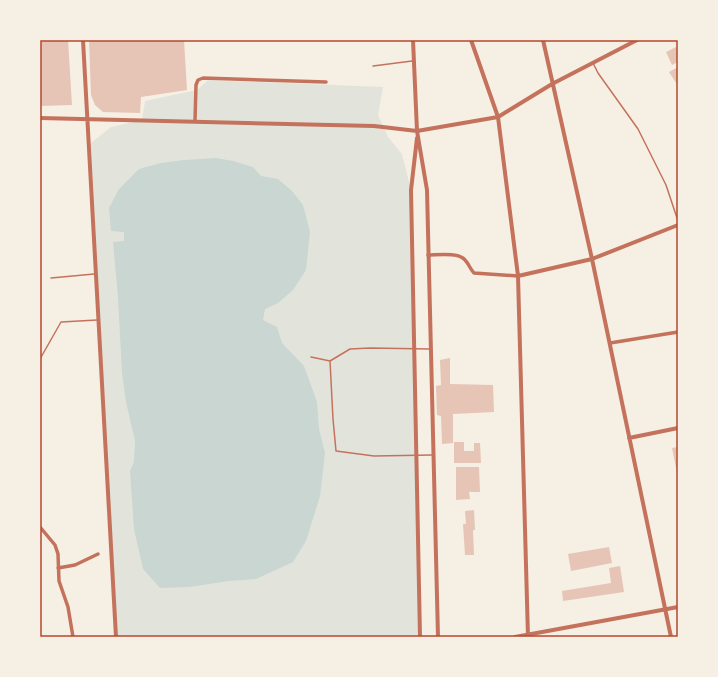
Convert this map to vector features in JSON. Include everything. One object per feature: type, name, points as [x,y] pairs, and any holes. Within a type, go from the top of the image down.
[{"type":"street","points":[[83,40],[116,637]]},
{"type":"street","points":[[413,40],[417,131],[426,190],[438,637]]},
{"type":"street","points":[[471,40],[498,117],[518,276],[528,636]]},
{"type":"street","points":[[543,40],[592,259],[671,637]]},
{"type":"street","points":[[40,118],[374,126],[417,131],[498,117],[552,84],[637,40]]},
{"type":"street","points":[[195,122],[196,85],[198,80],[203,78],[326,82]]},
{"type":"street","points":[[417,131],[411,190],[420,637]]},
{"type":"street","points":[[428,255],[459,255],[464,258],[470,270],[474,274],[518,276],[592,259],[678,226]]},
{"type":"street","points":[[610,343],[678,332]]},
{"type":"street","points":[[629,438],[678,428]]},
{"type":"street","points":[[40,527],[55,545],[58,554],[59,581],[68,607],[73,637]]},
{"type":"street","points":[[58,568],[75,565],[98,554]]},
{"type":"street","points":[[515,637],[528,636],[678,607]]},
{"type":"lane","points":[[373,66],[414,61]]},
{"type":"lane","points":[[594,63],[598,73],[638,129],[666,185],[678,221]]},
{"type":"lane","points":[[51,278],[96,273]]},
{"type":"lane","points":[[40,359],[61,322],[98,320]]},
{"type":"lane","points":[[312,357],[330,361],[350,349],[430,349]]},
{"type":"lane","points":[[330,361],[336,451],[374,456],[433,455]]},
{"type":"shaded area","points":[[208,80],[383,87],[378,115],[388,137],[402,154],[411,190],[420,637],[116,637],[91,143],[111,127],[142,120],[145,101],[197,90]]},
{"type":"shaded area","points":[[216,158],[253,167],[261,176],[278,179],[292,191],[303,205],[310,232],[306,270],[293,290],[278,303],[265,309],[263,320],[277,327],[282,343],[304,366],[317,402],[319,429],[325,453],[320,496],[306,541],[293,562],[256,579],[229,581],[189,587],[160,588],[143,569],[134,529],[130,471],[134,462],[135,441],[126,402],[122,373],[118,297],[113,242],[124,241],[124,232],[111,231],[109,208],[119,189],[139,169],[161,163]]},
{"type":"building","points":[[40,40],[68,40],[72,105],[40,106]]},
{"type":"building","points":[[89,40],[184,40],[187,90],[141,97],[140,113],[103,112],[95,105],[91,95]]},
{"type":"building","points":[[676,47],[677,49],[678,48],[678,62],[672,65],[666,52]]},
{"type":"building","points":[[678,67],[678,86],[669,72]]},
{"type":"building","points":[[450,358],[450,384],[493,385],[494,412],[453,414],[453,443],[442,444],[441,416],[437,415],[436,386],[441,385],[440,360]]},
{"type":"building","points":[[454,442],[464,442],[464,451],[474,451],[474,443],[480,443],[481,463],[454,463]]},
{"type":"building","points":[[678,447],[678,473],[677,473],[672,448]]},
{"type":"building","points":[[456,467],[479,467],[480,492],[469,492],[470,499],[456,500]]},
{"type":"building","points":[[474,510],[474,555],[465,555],[463,524],[466,524],[465,511]]},
{"type":"building","points":[[609,547],[612,563],[571,571],[568,554]]},
{"type":"building","points":[[620,566],[624,592],[563,601],[562,591],[611,583],[609,568]]}]
